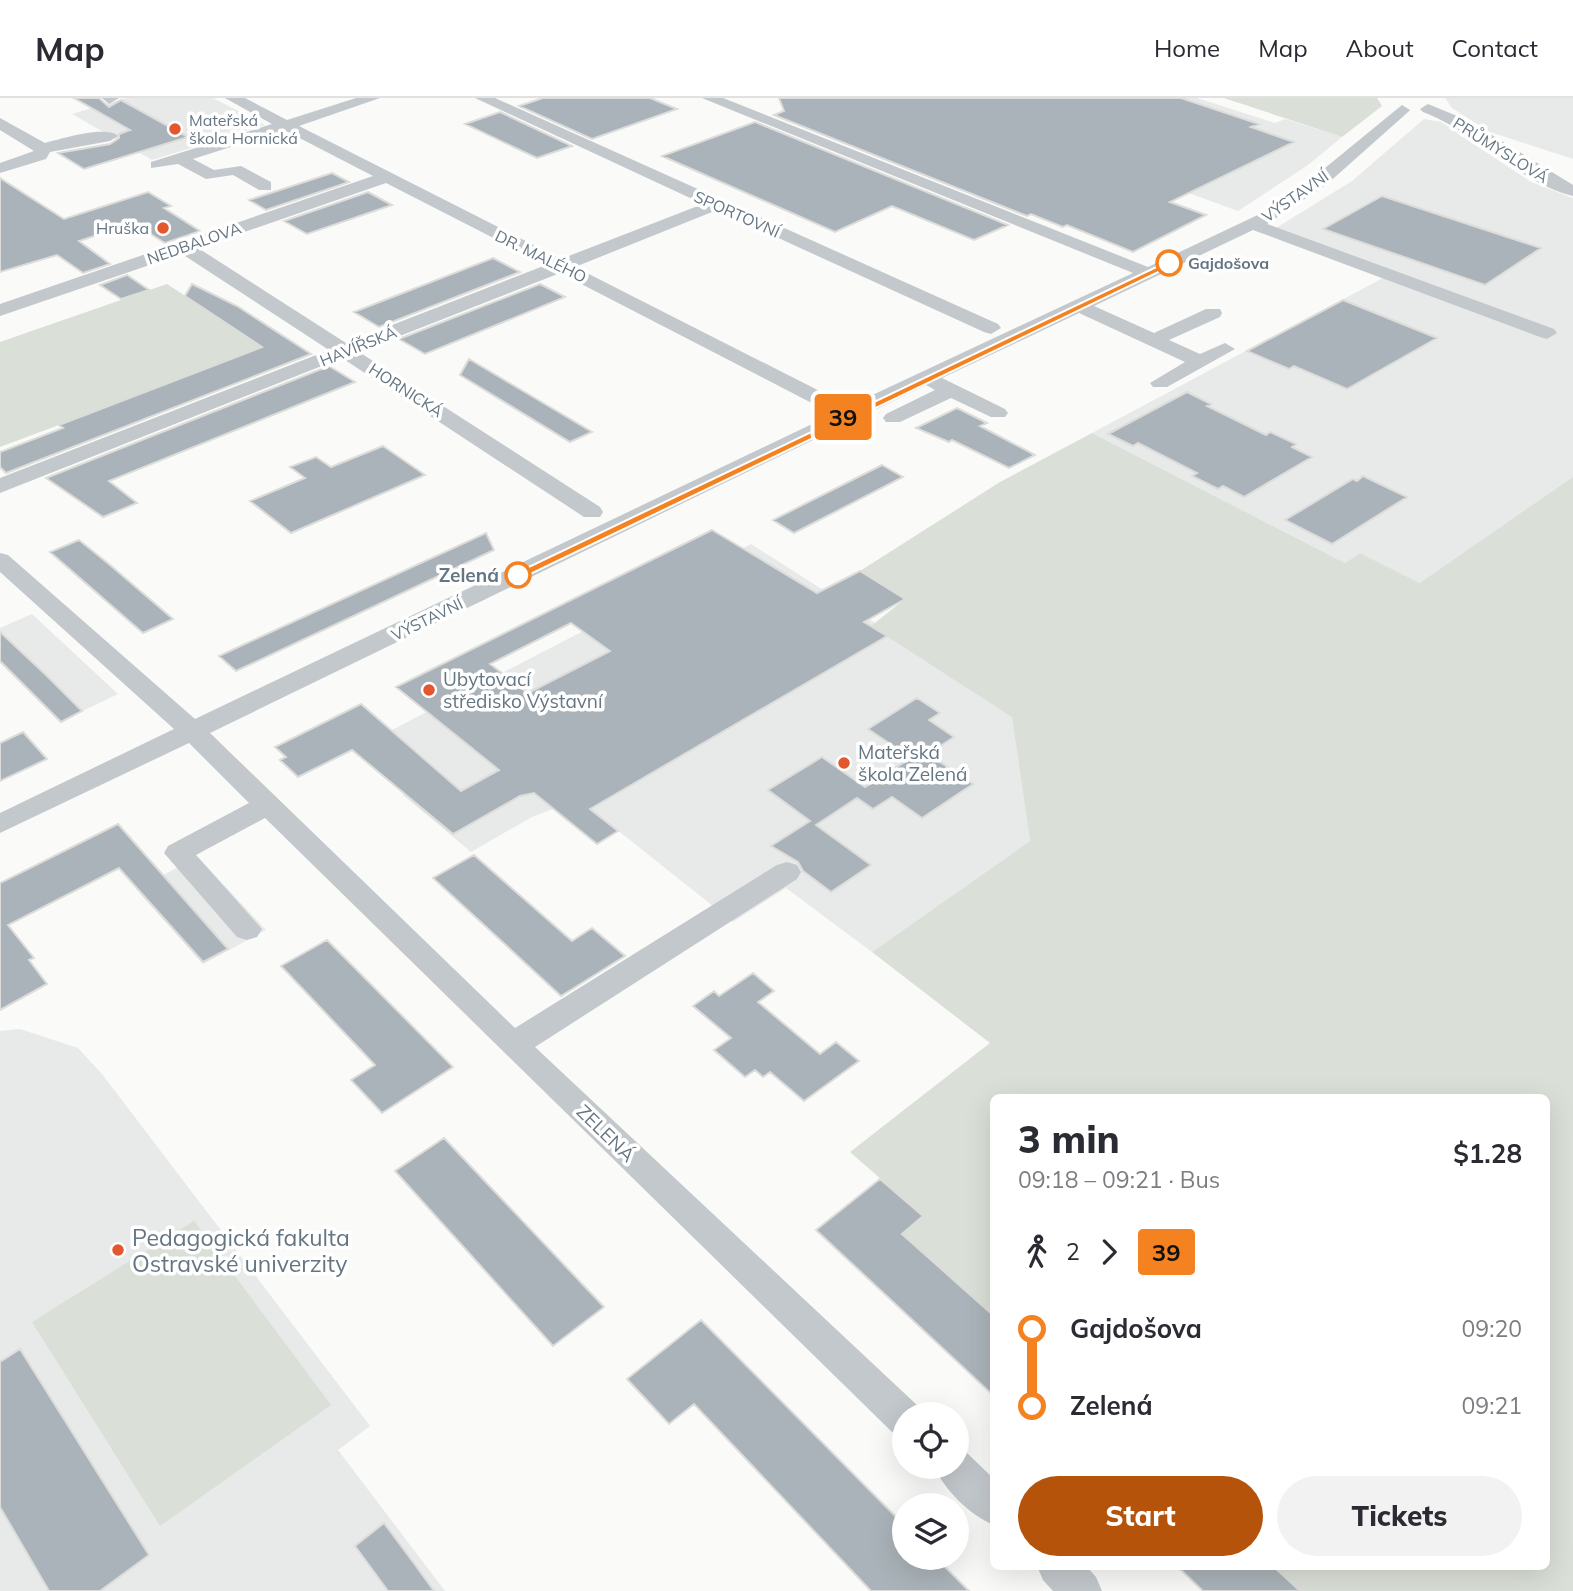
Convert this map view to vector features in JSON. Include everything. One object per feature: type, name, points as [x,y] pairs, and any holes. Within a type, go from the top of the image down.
[{"type":"street","name":"DR. MALÉHO","points":[[233,98],[849,414]]},
{"type":"street","points":[[174,175],[157,165],[372,98]]},
{"type":"street","name":"SPORTOVNÍ","points":[[483,98],[991,328]]},
{"type":"street","points":[[722,99],[1148,273]]},
{"type":"street","name":"VÝSTAVNÍ","points":[[0,824],[849,414],[1270,216],[1320,181],[1394,105],[1425,104]]},
{"type":"street","name":"PRŮMYSLOVÁ","points":[[1425,104],[1541,177],[1573,191]]},
{"type":"street","points":[[0,123],[44,156]]},
{"type":"street","points":[[0,168],[44,156],[71,137],[110,136]]},
{"type":"street","points":[[180,158],[212,176],[235,169],[265,186]]},
{"type":"street","name":"NEDBALOVA","points":[[0,310],[388,177]]},
{"type":"street","name":"HAVÍŘSKÁ","points":[[0,486],[346,351],[557,265],[716,205]]},
{"type":"street","points":[[1252,224],[1547,333]]},
{"type":"street","name":"HORNICKÁ","points":[[184,247],[592,512]]},
{"type":"street","points":[[1080,306],[1201,362]]},
{"type":"street","points":[[1154,340],[1213,313]]},
{"type":"street","points":[[1160,383],[1225,349]]},
{"type":"street","points":[[928,378],[998,413]]},
{"type":"street","points":[[893,418],[951,390]]},
{"type":"street","name":"ZELENÁ","points":[[0,560],[193,732],[513,1045],[892,1407]]},
{"type":"street","points":[[247,929],[178,853],[267,805]]},
{"type":"street","points":[[513,1045],[787,872]]},
{"type":"street","points":[[966,1479],[990,1502]]},
{"type":"street","points":[[1061,1570],[1082,1591]]},
{"type":"shaded area","name":"Mateřská škola Hornická","points":[[126,98],[213,98],[265,125],[152,160],[72,114]]},
{"type":"shaded area","points":[[830,98],[1197,98],[1275,123],[1285,119],[1342,137],[1308,165],[1238,211],[1183,191]]},
{"type":"shaded area","points":[[1224,98],[1377,98],[1382,106],[1342,137]]},
{"type":"shaded area","points":[[1445,98],[1573,98],[1573,159],[1490,132],[1452,108]]},
{"type":"shaded area","points":[[1424,119],[1441,122],[1531,182],[1573,198],[1573,659],[1360,553],[1345,563],[1092,433],[1383,278],[1268,233],[1352,181]]},
{"type":"shaded area","points":[[167,284],[265,348],[0,447],[0,342]]},
{"type":"shaded area","points":[[1092,433],[1345,563],[1360,553],[1420,583],[1573,477],[1573,1591],[1300,1591],[1277,1570],[1550,1570],[1550,1094],[990,1094],[990,1312],[902,1234],[923,1216],[850,1152],[990,1043],[872,952],[1030,841],[1012,717],[871,626],[905,599],[860,571],[1000,482]]},
{"type":"shaded area","points":[[751,544],[875,623],[872,626],[1012,716],[1030,841],[872,952],[786,888],[733,922],[591,809],[568,822],[553,809],[532,817],[471,852],[403,795],[442,773],[392,730]]},
{"type":"shaded area","points":[[32,614],[118,694],[60,722],[0,663],[0,628]]},
{"type":"shaded area","points":[[198,857],[266,930],[203,964],[136,889]]},
{"type":"shaded area","name":"Pedagogická fakulta Ostravské univerzity","points":[[20,1029],[78,1048],[102,1074],[370,1426],[338,1450],[445,1591],[0,1591],[0,1031]]},
{"type":"shaded area","points":[[194,1221],[331,1405],[160,1526],[32,1322]]},
{"type":"building","points":[[74,98],[99,98],[109,107],[121,100],[188,137],[84,169],[58,153],[110,144],[119,138],[119,134],[130,130]]},
{"type":"building","points":[[543,98],[650,98],[677,109],[592,139],[519,106]]},
{"type":"building","points":[[779,98],[1181,98],[1259,124],[1251,127],[1294,142],[1170,202],[1206,215],[1133,252],[1067,225],[1063,227],[1031,214],[1027,216],[774,115],[784,111]]},
{"type":"building","points":[[500,112],[572,146],[537,158],[465,124]]},
{"type":"building","points":[[755,122],[1008,225],[974,240],[892,206],[835,232],[662,156]]},
{"type":"building","points":[[332,173],[349,182],[266,210],[249,200]]},
{"type":"building","points":[[0,178],[64,219],[148,192],[171,206],[164,208],[200,231],[165,243],[133,223],[79,241],[110,264],[83,273],[57,255],[0,272]]},
{"type":"building","points":[[368,192],[392,205],[307,234],[284,221]]},
{"type":"building","points":[[1382,196],[1541,248],[1485,285],[1323,229]]},
{"type":"building","points":[[493,258],[520,272],[379,327],[354,312]]},
{"type":"building","points":[[127,275],[149,290],[121,299],[100,285]]},
{"type":"building","points":[[192,284],[237,306],[311,354],[6,473],[0,467],[0,452],[63,428],[59,425],[262,347],[185,296]]},
{"type":"building","points":[[540,284],[565,297],[425,354],[399,339]]},
{"type":"building","points":[[1343,300],[1437,338],[1347,389],[1294,366],[1289,369],[1247,351]]},
{"type":"building","points":[[469,359],[592,432],[570,442],[460,375]]},
{"type":"building","points":[[329,366],[355,382],[109,481],[137,503],[103,517],[46,478]]},
{"type":"building","points":[[1187,392],[1211,404],[1207,406],[1266,435],[1270,432],[1296,444],[1292,447],[1312,457],[1244,497],[1223,486],[1218,489],[1192,476],[1197,473],[1138,443],[1133,446],[1108,434]]},
{"type":"building","points":[[957,408],[987,423],[980,426],[1035,455],[1009,468],[952,440],[949,442],[916,428]]},
{"type":"building","points":[[383,446],[425,475],[291,533],[250,501],[305,478],[290,467],[316,457],[331,467]]},
{"type":"building","points":[[882,465],[903,477],[794,533],[773,520]]},
{"type":"building","points":[[1363,476],[1407,497],[1332,544],[1285,520],[1353,479],[1357,481]]},
{"type":"building","points":[[712,530],[817,593],[860,571],[905,599],[864,622],[887,636],[590,809],[618,831],[597,844],[534,793],[520,796],[453,834],[352,750],[298,777],[280,760],[286,757],[275,747],[361,704],[461,791],[499,770],[396,687]],"holes":[[[571,623],[610,651],[528,693],[490,664]]]},
{"type":"building","points":[[486,533],[494,550],[236,671],[219,656]]},
{"type":"building","points":[[79,540],[173,619],[143,633],[50,552]]},
{"type":"building","points":[[0,632],[82,711],[61,722],[0,661]]},
{"type":"building","points":[[917,698],[940,713],[929,720],[954,737],[928,754],[973,784],[922,818],[892,797],[873,809],[857,798],[816,825],[871,865],[831,892],[803,871],[798,862],[771,846],[810,821],[768,790],[822,757],[865,787],[911,758],[868,729]]},
{"type":"building","points":[[23,732],[47,759],[0,781],[0,743]]},
{"type":"building","points":[[118,824],[228,949],[203,962],[119,868],[8,925],[34,958],[29,960],[47,984],[0,1010],[0,883]]},
{"type":"building","points":[[474,855],[572,941],[592,928],[625,956],[561,996],[433,878]]},
{"type":"building","points":[[327,940],[453,1067],[382,1113],[351,1080],[375,1065],[281,966]]},
{"type":"building","points":[[753,973],[774,991],[758,1002],[820,1054],[836,1042],[859,1061],[804,1101],[770,1072],[763,1077],[755,1070],[745,1077],[714,1050],[731,1038],[693,1006],[714,991],[719,996]]},
{"type":"building","points":[[444,1138],[604,1307],[553,1346],[395,1171]]},
{"type":"building","points":[[880,1179],[923,1216],[902,1234],[990,1312],[990,1392],[816,1230]]},
{"type":"building","points":[[701,1320],[892,1513],[892,1570],[948,1570],[969,1591],[871,1591],[694,1404],[669,1424],[627,1379]]},
{"type":"building","points":[[20,1349],[149,1555],[100,1591],[49,1591],[0,1507],[0,1362]]},
{"type":"building","points":[[384,1523],[434,1591],[388,1591],[355,1546]]},
{"type":"building","points":[[1181,1570],[1277,1570],[1300,1591],[1203,1591]]},
{"type":"bus line","name":"39","points":[[518,575],[849,414],[1169,263]]},
{"type":"place","name":"Mateřská škola Hornická","points":[[175,129]]},
{"type":"place","name":"Hruška","points":[[163,228]]},
{"type":"place","name":"Gajdošova","points":[[1169,263]]},
{"type":"place","name":"Zelená","points":[[518,575]]},
{"type":"place","name":"Ubytovací středisko Výstavní","points":[[429,690]]},
{"type":"place","name":"Mateřská škola Zelená","points":[[844,763]]},
{"type":"place","name":"Pedagogická fakulta Ostravské univerzity","points":[[118,1250]]}]
